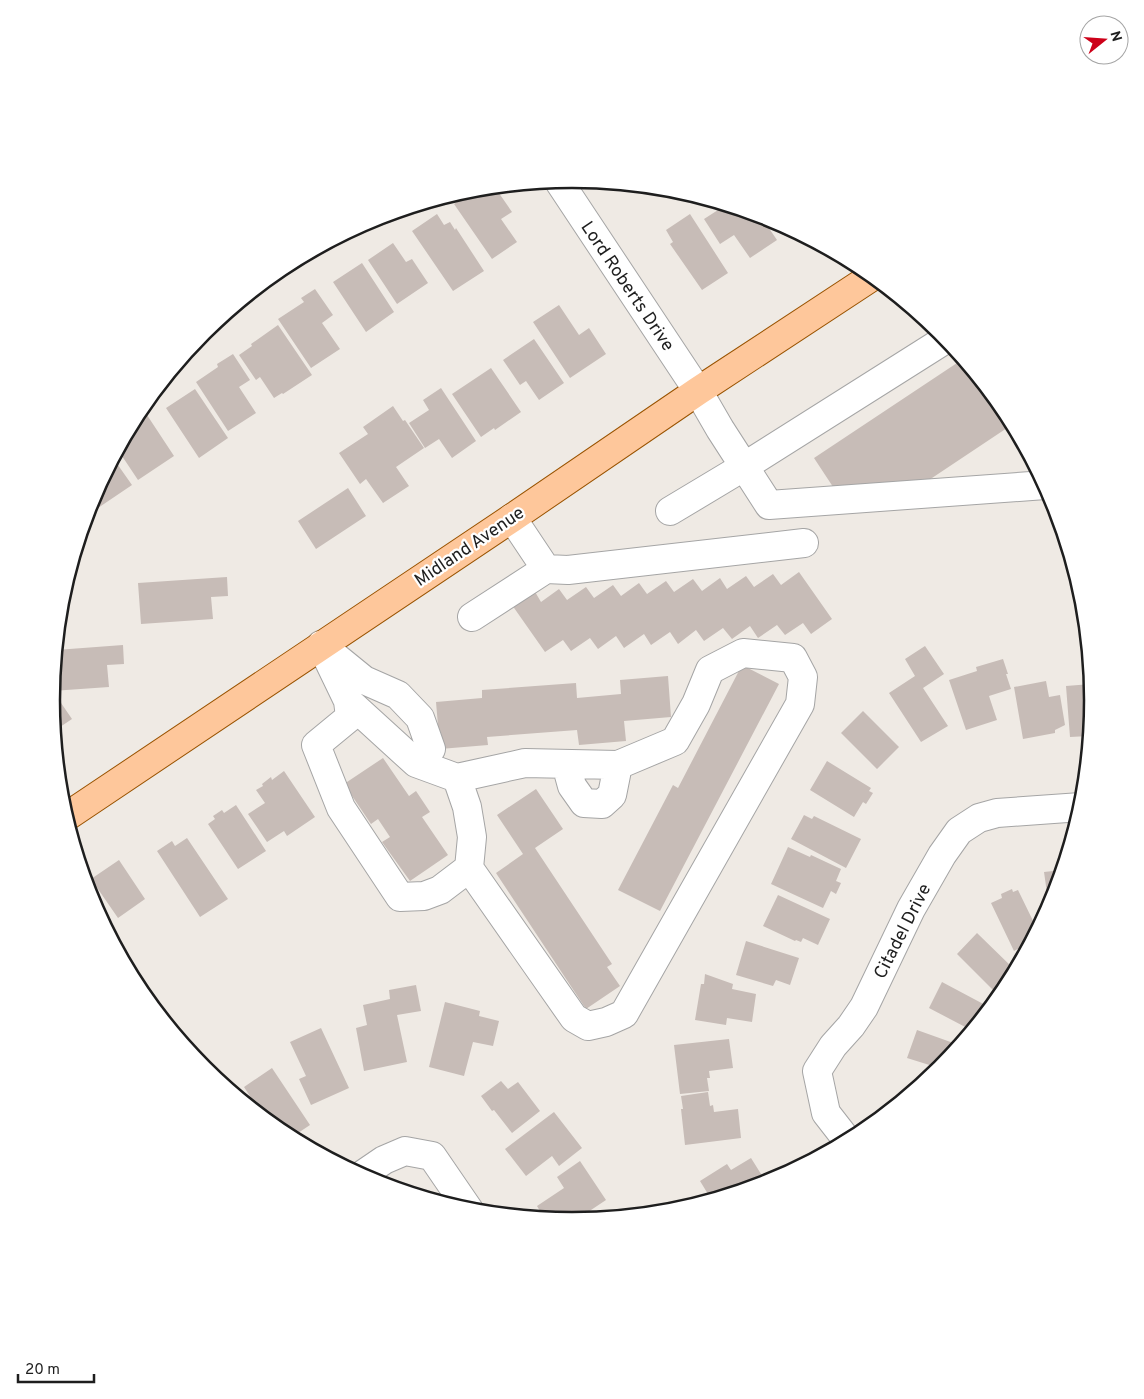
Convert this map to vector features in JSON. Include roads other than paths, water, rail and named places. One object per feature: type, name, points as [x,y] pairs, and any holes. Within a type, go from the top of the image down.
[{"type":"main road","name":"Midland Avenue","points":[[73,812],[698,391],[866,281]]},
{"type":"street","name":"Lord Roberts Drive","points":[[563,188],[698,391],[769,505],[1037,486]]},
{"type":"street","points":[[670,510],[745,466],[940,343]]},
{"type":"street","points":[[512,518],[546,569]]},
{"type":"street","points":[[472,617],[546,569],[568,570],[804,543]]},
{"type":"street","points":[[321,645],[348,701],[350,717],[316,745],[341,808],[400,897],[424,896],[440,890],[469,868]]},
{"type":"street","points":[[321,645],[364,680],[398,695],[420,718],[431,749]]},
{"type":"street","points":[[348,701],[416,763],[457,778],[525,764],[618,765],[675,741],[696,704],[710,670],[743,653],[793,658],[803,677],[800,704],[624,1014],[606,1022],[588,1026],[574,1018],[469,868],[472,837],[467,807],[457,778]]},
{"type":"street","points":[[566,764],[572,786],[584,803],[602,804],[612,796],[618,765]]},
{"type":"street","name":"Citadel Drive","points":[[842,1134],[826,1113],[817,1071],[833,1046],[851,1026],[864,1006],[911,909],[942,855],[959,831],[979,818],[997,813],[1072,808]]},
{"type":"street","points":[[369,1170],[384,1160],[405,1151],[432,1156],[461,1199]]}]
